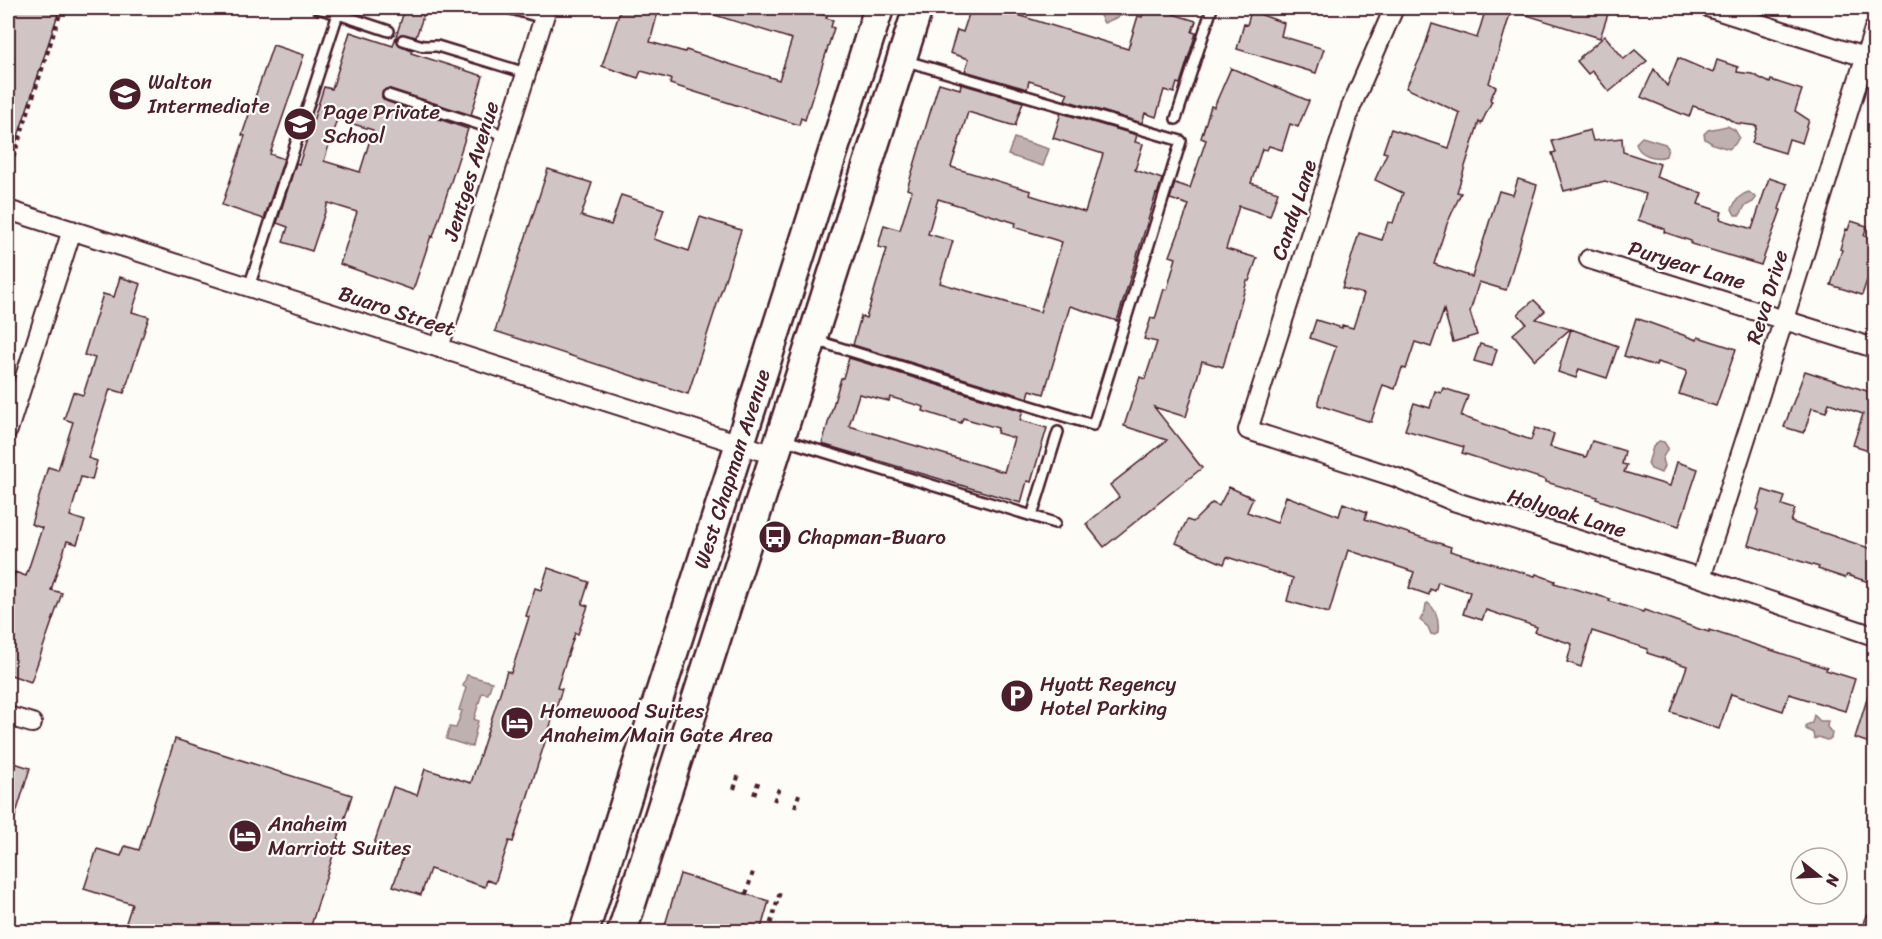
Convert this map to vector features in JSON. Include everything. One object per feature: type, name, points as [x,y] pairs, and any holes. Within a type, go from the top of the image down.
[{"type":"main road","name":"West Chapman Avenue","points":[[584,932],[879,8]]},
{"type":"main road","name":"West Chapman Avenue","points":[[622,932],[918,8]]},
{"type":"street","name":"Candy Lane","points":[[1248,430],[1350,107],[1394,8]]},
{"type":"street","points":[[1710,8],[1870,58]]},
{"type":"street","name":"Jentges Avenue","points":[[439,348],[545,13]]},
{"type":"street","name":"Reva Drive","points":[[1701,578],[1870,58],[1875,29]]},
{"type":"street","name":"Buaro Street","points":[[8,210],[740,444],[776,447]]},
{"type":"street","points":[[8,430],[72,230]]},
{"type":"street","name":"Puryear Lane","points":[[1589,259],[1875,348]]},
{"type":"street","name":"Holyoak Lane","points":[[1248,430],[1395,477],[1454,501],[1701,578],[1875,636]]},
{"type":"street","points":[[8,716],[32,723]]},
{"type":"street","points":[[1872,932],[1875,923]]},
{"type":"lane","points":[[317,8],[389,31]]},
{"type":"lane","points":[[508,8],[545,13]]},
{"type":"lane","points":[[1176,119],[1212,8]]},
{"type":"lane","points":[[249,287],[338,14]]},
{"type":"lane","points":[[403,40],[423,46],[437,46],[526,73]]},
{"type":"lane","points":[[812,340],[1093,425],[1180,141],[901,59]]},
{"type":"lane","points":[[388,95],[478,124],[506,137]]},
{"type":"lane","points":[[1032,516],[1058,432]]},
{"type":"lane","points":[[776,447],[1055,524]]},
{"type":"path","points":[[8,174],[62,8]]},
{"type":"path","points":[[734,789],[739,774]]},
{"type":"path","points":[[754,795],[759,780]]},
{"type":"path","points":[[774,801],[780,786]]},
{"type":"path","points":[[795,807],[800,791]]},
{"type":"path","points":[[746,894],[753,872]]},
{"type":"path","points":[[768,932],[781,889]]},
{"type":"shaded area","points":[[1101,8],[1130,8],[1132,11],[1104,23],[1099,14]]},
{"type":"shaded area","points":[[1727,126],[1735,130],[1739,137],[1729,149],[1705,139],[1704,134],[1708,130]]},
{"type":"shaded area","points":[[1642,137],[1665,144],[1668,148],[1666,156],[1653,157],[1640,151],[1636,143]]},
{"type":"shaded area","points":[[1014,138],[1049,149],[1043,166],[1008,155]]},
{"type":"shaded area","points":[[1749,192],[1756,198],[1745,206],[1740,215],[1735,215],[1732,209],[1735,203],[1740,196]]},
{"type":"shaded area","points":[[1659,441],[1664,442],[1668,448],[1662,459],[1664,466],[1661,473],[1651,469],[1648,464],[1653,447]]},
{"type":"shaded area","points":[[1428,603],[1434,609],[1438,620],[1438,632],[1435,635],[1431,634],[1428,627],[1420,620]]},
{"type":"shaded area","points":[[467,675],[492,682],[488,694],[482,693],[474,719],[478,721],[472,747],[446,739],[450,727],[456,728],[462,711],[459,710],[466,688],[463,686]]},
{"type":"shaded area","points":[[1814,715],[1820,721],[1828,721],[1827,727],[1832,733],[1831,739],[1826,740],[1819,737],[1814,739],[1813,733],[1806,729],[1806,725],[1812,723]]},
{"type":"building","points":[[8,8],[40,8],[58,14],[11,158],[8,158]]},
{"type":"building","points":[[405,8],[426,8],[416,37],[401,34],[396,39],[399,45],[412,50],[411,53],[483,76],[471,115],[390,89],[382,92],[382,97],[386,101],[468,129],[413,290],[340,264],[357,212],[328,203],[312,251],[283,242],[288,227],[277,223],[324,87],[332,89],[350,32],[393,46]],"holes":[[[337,119],[373,130],[360,172],[324,161]]]},
{"type":"building","points":[[621,8],[659,8],[650,42],[685,52],[686,50],[779,80],[792,39],[702,11],[703,8],[800,8],[827,16],[826,18],[833,20],[831,27],[834,28],[805,120],[801,118],[799,125],[670,84],[671,79],[641,71],[638,78],[602,66]]},
{"type":"building","points":[[971,8],[1013,8],[1011,13],[1128,49],[1138,16],[1142,17],[1145,8],[1175,8],[1173,14],[1196,21],[1192,32],[1196,33],[1180,84],[1177,83],[1174,93],[1164,90],[1156,117],[1145,113],[1142,123],[1065,100],[1068,93],[1029,81],[1027,89],[965,71],[969,59],[950,53],[957,30],[963,32]]},
{"type":"building","points":[[1486,8],[1512,8],[1489,83],[1496,87],[1490,100],[1492,101],[1481,124],[1479,122],[1457,192],[1461,193],[1447,224],[1434,264],[1472,277],[1499,191],[1513,195],[1518,179],[1537,185],[1506,290],[1479,282],[1470,312],[1477,335],[1453,342],[1444,310],[1431,347],[1415,342],[1406,369],[1402,368],[1395,389],[1383,385],[1371,422],[1318,405],[1336,347],[1310,338],[1316,320],[1342,328],[1342,325],[1353,328],[1364,294],[1342,288],[1359,233],[1382,240],[1388,222],[1393,223],[1403,193],[1375,180],[1387,153],[1383,152],[1391,129],[1449,148],[1460,113],[1406,88],[1423,52],[1432,24],[1477,38]]},
{"type":"building","points":[[1515,8],[1610,8],[1600,38],[1514,11]]},
{"type":"building","points":[[1251,11],[1284,23],[1281,36],[1324,49],[1316,73],[1237,49],[1244,24],[1247,25]]},
{"type":"building","points":[[1605,36],[1624,59],[1635,50],[1647,61],[1609,92],[1592,71],[1588,74],[1577,61]]},
{"type":"building","points":[[273,45],[304,55],[270,154],[284,159],[264,219],[222,205],[245,136],[242,135]]},
{"type":"building","points":[[1678,58],[1713,73],[1717,60],[1738,67],[1737,72],[1752,74],[1770,83],[1771,80],[1802,90],[1795,111],[1809,120],[1802,143],[1789,139],[1785,153],[1752,143],[1757,126],[1735,123],[1724,116],[1693,106],[1689,117],[1641,97],[1654,69],[1667,86]]},
{"type":"building","points":[[1231,68],[1309,101],[1298,127],[1290,124],[1282,150],[1269,146],[1267,150],[1262,149],[1251,183],[1278,192],[1270,216],[1239,206],[1226,249],[1257,258],[1249,281],[1247,281],[1223,367],[1202,361],[1186,417],[1154,407],[1202,468],[1104,547],[1086,524],[1119,497],[1110,485],[1167,440],[1124,426],[1140,377],[1145,379],[1157,342],[1144,339],[1151,318],[1155,319],[1164,289],[1167,290],[1176,258],[1170,256],[1189,205],[1170,199],[1175,183],[1190,188],[1206,140],[1201,138],[1211,106],[1214,107]]},
{"type":"building","points":[[939,83],[960,89],[961,84],[1023,102],[1015,126],[968,112],[951,167],[1031,191],[1030,195],[1085,212],[1103,154],[1053,138],[1061,113],[1137,135],[1135,142],[1143,144],[1135,170],[1162,179],[1117,321],[1070,306],[1044,394],[1030,390],[1028,398],[853,345],[861,316],[866,318],[887,249],[878,247],[884,225],[900,230],[912,191],[907,189]],"holes":[[[938,199],[1016,223],[1014,227],[1062,242],[1040,312],[940,283],[953,241],[928,234]]]},
{"type":"building","points":[[1590,130],[1593,141],[1622,138],[1623,152],[1660,164],[1656,177],[1702,193],[1698,204],[1722,212],[1720,219],[1752,229],[1769,178],[1787,184],[1779,209],[1781,210],[1761,265],[1691,244],[1691,241],[1664,232],[1665,229],[1638,220],[1646,194],[1605,181],[1564,191],[1552,153],[1556,152],[1552,141]]},
{"type":"building","points":[[548,169],[592,183],[581,216],[611,225],[621,195],[664,209],[654,239],[689,251],[700,217],[741,230],[688,394],[495,331]]},
{"type":"building","points":[[1851,221],[1867,226],[1864,236],[1875,239],[1875,257],[1862,295],[1831,285],[1846,229],[1848,230]]},
{"type":"building","points":[[120,277],[141,284],[132,312],[149,317],[124,393],[110,389],[88,458],[97,461],[92,480],[81,477],[70,516],[85,521],[77,544],[67,541],[51,590],[62,593],[31,682],[8,674],[8,596],[15,572],[26,576],[42,528],[31,524],[48,467],[58,470],[73,422],[64,419],[73,392],[83,395],[95,358],[84,355],[103,294],[114,297]]},
{"type":"building","points":[[1534,300],[1545,311],[1536,319],[1570,329],[1535,360],[1513,334],[1526,323],[1518,314]]},
{"type":"building","points":[[1636,318],[1697,340],[1698,337],[1736,349],[1716,406],[1679,394],[1687,371],[1657,362],[1656,366],[1624,356]]},
{"type":"building","points":[[1571,329],[1618,346],[1607,378],[1579,369],[1576,378],[1558,372]]},
{"type":"building","points":[[1480,344],[1497,349],[1492,366],[1474,361]]},
{"type":"building","points":[[849,358],[1023,411],[1020,420],[1047,428],[1031,482],[1027,481],[1021,503],[822,444],[841,378],[843,378]],"holes":[[[859,394],[889,401],[890,397],[924,407],[923,411],[961,423],[963,418],[998,428],[997,433],[1014,438],[1004,472],[849,426]]]},
{"type":"building","points":[[1805,371],[1870,392],[1871,389],[1875,389],[1875,452],[1853,445],[1863,414],[1829,403],[1826,412],[1812,408],[1804,433],[1784,427]]},
{"type":"building","points":[[1443,388],[1468,396],[1461,416],[1531,440],[1535,428],[1554,434],[1550,447],[1586,457],[1592,441],[1625,451],[1622,464],[1627,465],[1624,472],[1670,486],[1677,462],[1698,469],[1679,526],[1462,453],[1464,447],[1405,430],[1414,403],[1430,408],[1435,391],[1441,393]]},
{"type":"building","points":[[1229,487],[1253,498],[1247,512],[1277,523],[1286,496],[1339,516],[1343,503],[1367,512],[1365,519],[1451,547],[1450,551],[1535,576],[1536,574],[1555,581],[1554,583],[1610,599],[1609,601],[1643,612],[1644,610],[1827,668],[1826,670],[1855,679],[1845,711],[1789,694],[1783,711],[1731,694],[1719,729],[1671,712],[1687,666],[1647,653],[1648,649],[1592,631],[1581,667],[1567,662],[1572,644],[1535,632],[1537,627],[1486,610],[1482,620],[1463,614],[1470,592],[1438,582],[1435,591],[1430,589],[1429,595],[1409,588],[1414,572],[1348,550],[1329,613],[1287,601],[1293,578],[1227,557],[1224,564],[1176,543],[1187,520],[1193,522],[1212,503],[1219,506]]},
{"type":"building","points":[[1763,490],[1785,497],[1782,505],[1795,509],[1791,522],[1875,550],[1875,584],[1847,575],[1845,578],[1818,569],[1819,567],[1748,545]]},
{"type":"building","name":"Homewood Suites Anaheim/Main Gate Area","points":[[548,568],[589,582],[582,604],[588,606],[578,634],[575,633],[557,688],[562,689],[513,842],[509,841],[495,883],[487,880],[485,887],[430,869],[421,895],[393,886],[403,857],[373,847],[393,787],[417,795],[425,769],[471,783],[507,671],[511,673],[529,617],[526,616],[535,588],[541,590]]},
{"type":"building","points":[[1871,686],[1875,687],[1875,745],[1855,738]]},
{"type":"building","name":"Anaheim Marriott Suites","points":[[175,739],[352,795],[309,932],[123,932],[132,904],[84,889],[97,849],[121,856],[125,846],[139,850]]},
{"type":"building","points":[[8,761],[30,768],[11,830],[8,829]]},
{"type":"building","points":[[680,874],[769,901],[760,932],[663,932]]},
{"type":"place","name":"Walton Intermediate","points":[[125,94]]},
{"type":"place","name":"Page Private School","points":[[300,124]]},
{"type":"place","name":"Chapman-Buaro","points":[[775,537]]},
{"type":"place","name":"Hyatt Regency Hotel Parking","points":[[1017,696]]},
{"type":"place","name":"Homewood Suites Anaheim/Main Gate Area","points":[[517,723]]},
{"type":"place","name":"Anaheim Marriott Suites","points":[[245,836]]}]
